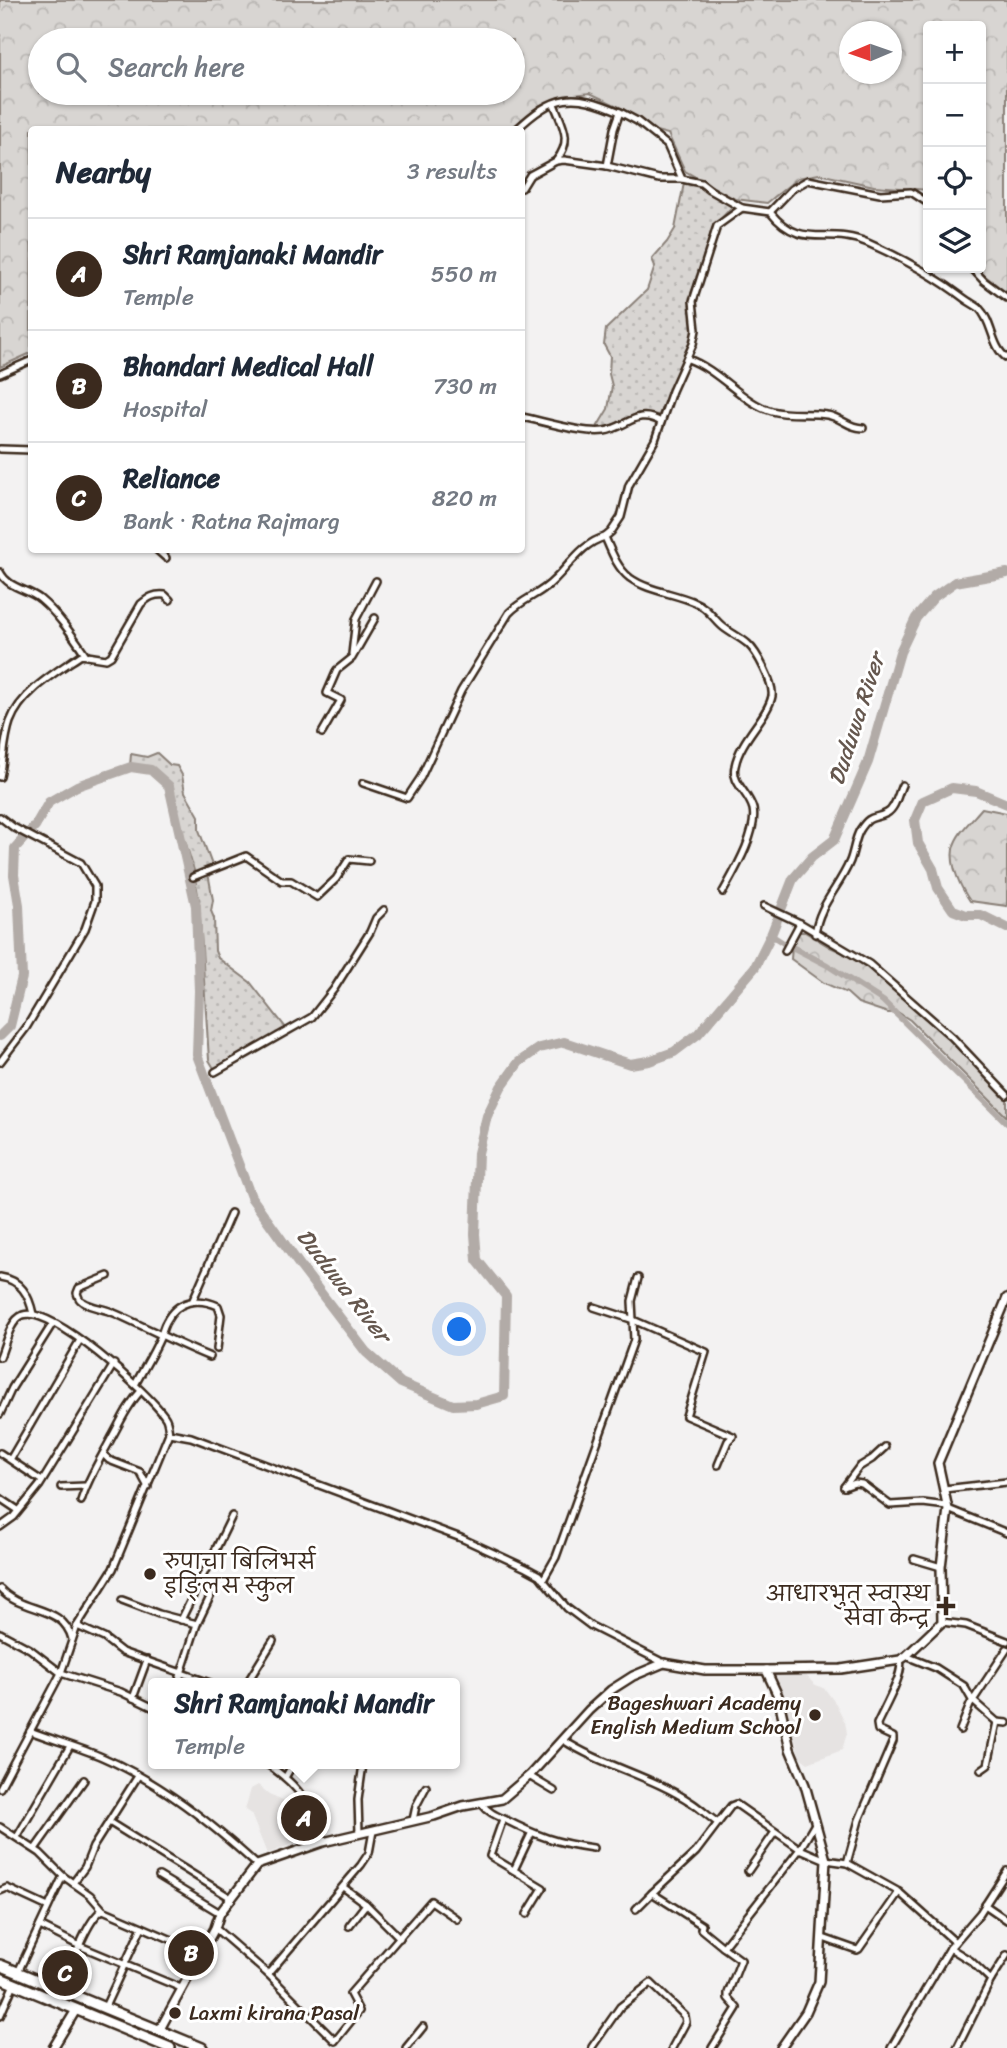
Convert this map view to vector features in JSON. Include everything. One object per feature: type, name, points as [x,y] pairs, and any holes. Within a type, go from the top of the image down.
[{"type":"highway","points":[[0,1965],[202,2048]]},
{"type":"highway","points":[[0,1978],[153,2045],[170,2048]]},
{"type":"street","points":[[521,126],[540,109],[572,97],[591,100],[637,121],[667,145],[682,179]]},
{"type":"street","points":[[525,183],[530,175],[556,161],[563,153],[567,141],[554,104]]},
{"type":"street","points":[[607,166],[620,112]]},
{"type":"street","points":[[556,161],[607,166],[659,179],[682,179],[701,183],[742,208],[770,212],[792,232],[849,237],[866,242],[924,270],[979,308],[992,330],[1000,354],[1007,358]]},
{"type":"street","points":[[770,212],[792,189],[808,180],[880,194],[911,192],[923,200]]},
{"type":"street","points":[[363,783],[407,798],[424,770],[461,691],[509,613],[516,605],[554,582],[590,544],[611,532],[621,517],[629,485],[655,440],[672,391],[688,359],[696,330],[693,301],[716,226],[742,208]]},
{"type":"street","points":[[977,273],[1007,298]]},
{"type":"street","points":[[688,359],[699,363],[751,401],[772,411],[827,415],[850,427],[863,428]]},
{"type":"street","points":[[0,374],[28,362]]},
{"type":"street","points":[[525,418],[602,432],[639,416],[661,422]]},
{"type":"street","points":[[0,449],[28,450]]},
{"type":"street","points":[[605,537],[620,568],[630,578],[696,603],[710,612],[720,625],[746,643],[755,654],[772,688],[769,703],[737,756],[734,778],[750,802],[753,818],[742,857],[723,892]]},
{"type":"street","points":[[160,553],[166,558]]},
{"type":"street","points":[[0,572],[6,583],[33,595],[54,612],[86,656]]},
{"type":"street","points":[[352,658],[356,619],[376,581]]},
{"type":"street","points":[[0,777],[10,721],[22,702],[49,677],[81,655],[106,659],[111,656],[141,604],[148,598],[156,594],[165,595],[170,600]]},
{"type":"street","points":[[322,733],[341,700],[327,693],[337,670],[352,658],[375,618]]},
{"type":"street","points":[[815,934],[817,917],[842,878],[851,859],[858,832],[873,816],[887,814],[893,807],[902,785]]},
{"type":"street","points":[[0,817],[13,827],[81,863],[95,886],[95,901],[85,929],[26,1028],[0,1062]]},
{"type":"street","points":[[193,877],[246,856],[282,881],[291,881],[317,897],[336,879],[349,859],[369,861]]},
{"type":"street","points":[[764,906],[800,923],[869,964],[952,1037],[1007,1096]]},
{"type":"street","points":[[215,1072],[312,1017],[334,989],[376,918],[384,910]]},
{"type":"street","points":[[785,951],[800,923]]},
{"type":"street","points":[[193,1300],[231,1213]]},
{"type":"street","points":[[108,1276],[79,1289],[79,1298],[209,1357]]},
{"type":"street","points":[[0,1277],[13,1281],[25,1291],[33,1314]]},
{"type":"street","points":[[543,1580],[556,1558],[634,1340],[632,1301],[638,1278]]},
{"type":"street","points":[[847,1863],[859,1820],[893,1741],[892,1737],[878,1730],[877,1724],[899,1676],[903,1658],[942,1622],[941,1567],[948,1507],[938,1463],[1007,1298]]},
{"type":"street","points":[[136,1383],[166,1322],[174,1312],[193,1300],[218,1306],[221,1315],[217,1349]]},
{"type":"street","points":[[594,1307],[633,1320],[706,1352],[686,1416],[733,1436],[728,1441],[718,1465]]},
{"type":"street","points":[[0,1357],[16,1320],[23,1315],[33,1314],[80,1340],[136,1383],[166,1419],[169,1433],[113,1569],[76,1626],[61,1673],[0,1788]]},
{"type":"street","points":[[0,1414],[12,1388],[53,1323]]},
{"type":"street","points":[[11,1458],[80,1340]]},
{"type":"street","points":[[0,1527],[14,1517],[42,1481],[114,1364]]},
{"type":"street","points":[[80,1501],[82,1486],[103,1454],[133,1398],[141,1391]]},
{"type":"street","points":[[169,1433],[191,1437],[461,1538],[526,1568],[543,1580],[567,1608],[591,1626],[664,1663],[705,1670],[841,1669],[903,1658],[936,1668],[964,1686],[972,1700],[997,1722],[1007,1723]]},
{"type":"street","points":[[885,1447],[859,1467],[844,1487],[855,1483],[862,1484],[890,1505],[923,1503],[948,1507],[1007,1533]]},
{"type":"street","points":[[0,1453],[42,1481]]},
{"type":"street","points":[[103,1454],[109,1460],[140,1472],[148,1487]]},
{"type":"street","points":[[71,1480],[82,1486]]},
{"type":"street","points":[[944,1489],[1007,1482]]},
{"type":"street","points":[[61,1487],[82,1486]]},
{"type":"street","points":[[0,1498],[18,1510]]},
{"type":"street","points":[[181,1620],[232,1516]]},
{"type":"street","points":[[914,1559],[941,1567]]},
{"type":"street","points":[[0,1589],[18,1603],[54,1614],[69,1626],[72,1639]]},
{"type":"street","points":[[180,1678],[197,1624],[211,1595]]},
{"type":"street","points":[[122,1600],[197,1624]]},
{"type":"street","points":[[942,1622],[965,1625],[1007,1641]]},
{"type":"street","points":[[76,1626],[104,1638],[122,1652],[198,1678]]},
{"type":"street","points":[[0,1633],[30,1648],[61,1673],[148,1706]]},
{"type":"street","points":[[250,1678],[273,1641]]},
{"type":"street","points":[[960,1730],[972,1700],[1007,1649]]},
{"type":"street","points":[[133,1698],[147,1660]]},
{"type":"street","points":[[153,2045],[215,1928],[220,1913],[257,1865],[323,1842],[434,1816],[463,1806],[502,1799],[528,1776],[611,1690],[632,1676],[664,1663]]},
{"type":"street","points":[[766,1670],[778,1696],[790,1749],[805,1785],[826,1860],[819,1982],[806,2012],[781,2048]]},
{"type":"street","points":[[981,1770],[988,1765],[997,1722]]},
{"type":"street","points":[[30,1731],[102,1756],[178,1799],[257,1865]]},
{"type":"street","points":[[563,1740],[582,1753],[655,1783],[691,1802],[718,1824]]},
{"type":"street","points":[[17,1837],[70,1746]]},
{"type":"street","points":[[275,1769],[286,1776],[308,1804],[323,1842]]},
{"type":"street","points":[[286,1776],[290,1769]]},
{"type":"street","points":[[359,1833],[358,1800],[362,1769]]},
{"type":"street","points":[[73,1883],[138,1776]]},
{"type":"street","points":[[528,1776],[554,1791]]},
{"type":"street","points":[[35,1849],[84,1780]]},
{"type":"street","points":[[413,1820],[416,1806],[426,1787]]},
{"type":"street","points":[[482,1804],[488,1812],[531,1834],[559,1843],[593,1848]]},
{"type":"street","points":[[636,1909],[696,1852],[731,1806],[736,1804],[800,1849],[826,1860],[847,1863],[899,1892],[955,1942]]},
{"type":"street","points":[[503,1819],[490,1856],[543,1888],[527,1914]]},
{"type":"street","points":[[109,1822],[231,1898]]},
{"type":"street","points":[[723,1947],[800,1849],[816,1822]]},
{"type":"street","points":[[0,1827],[35,1849],[63,1876],[90,1895],[103,1910],[200,1952]]},
{"type":"street","points":[[268,1974],[369,1853],[373,1830]]},
{"type":"street","points":[[748,1871],[775,1832]]},
{"type":"street","points":[[514,1870],[531,1834]]},
{"type":"street","points":[[891,2048],[950,1948],[985,1905],[1007,1871]]},
{"type":"street","points":[[18,1972],[63,1876]]},
{"type":"street","points":[[159,1876],[220,1913]]},
{"type":"street","points":[[343,1887],[366,1904],[400,1938]]},
{"type":"street","points":[[0,1891],[8,1888],[48,1907]]},
{"type":"street","points":[[823,1938],[859,1949],[899,1892]]},
{"type":"street","points":[[652,1893],[702,1925],[704,1932],[741,1960],[728,1993],[728,1998],[737,2008],[712,2048]]},
{"type":"street","points":[[335,2041],[358,2013],[350,1994],[431,1901],[457,1919]]},
{"type":"street","points":[[349,1926],[366,1904]]},
{"type":"street","points":[[985,1905],[1007,1920]]},
{"type":"street","points":[[61,1990],[96,1914],[103,1910]]},
{"type":"street","points":[[40,1926],[80,1946],[181,1988]]},
{"type":"street","points":[[104,2009],[142,1927]]},
{"type":"street","points":[[215,1928],[268,1974],[340,2048]]},
{"type":"street","points":[[950,1948],[971,1961],[991,1980]]},
{"type":"street","points":[[957,2048],[991,1980],[1007,1955]]},
{"type":"street","points":[[592,2047],[621,2007],[651,1983],[685,2016],[686,2022],[672,2048]]},
{"type":"street","points":[[0,2016],[15,1984]]},
{"type":"street","points":[[53,2048],[76,2010]]},
{"type":"street","points":[[406,2048],[424,2027]]},
{"type":"shaded area","name":"Bageshwari Academy English Medium School","points":[[775,1672],[805,1674],[814,1684],[825,1689],[845,1722],[847,1733],[842,1750],[808,1763],[800,1757]]},
{"type":"shaded area","points":[[258,1785],[269,1794],[297,1806],[300,1841],[267,1854],[251,1814],[245,1810],[251,1789]]},
{"type":"green space","points":[[0,0],[1007,0],[1007,293],[981,273],[986,273],[986,21],[923,21],[923,190],[874,186],[819,174],[798,178],[767,203],[735,199],[685,171],[668,134],[656,131],[622,108],[590,93],[559,97],[539,106],[514,126],[28,126],[28,354],[0,367]]},
{"type":"green space","points":[[684,183],[697,185],[732,207],[712,228],[702,267],[691,293],[693,330],[690,344],[659,415],[638,413],[619,423],[596,429],[608,409],[612,386],[609,374],[610,356],[604,345],[606,329],[647,290],[655,266],[652,259],[675,229]]},
{"type":"green space","points":[[157,753],[170,765],[177,766],[182,775],[185,792],[199,816],[199,830],[213,868],[195,874],[173,803],[157,771],[148,767],[130,766],[131,754],[147,757]]},
{"type":"green space","points":[[982,808],[1007,813],[1007,906],[970,901],[955,869],[952,856],[957,838]]},
{"type":"green space","points":[[208,873],[213,900],[211,911],[214,918],[215,951],[218,958],[250,982],[286,1028],[215,1070],[209,1060],[199,900],[195,878]]},
{"type":"green space","points":[[793,932],[805,932],[855,958],[939,1027],[1007,1098],[1007,1117],[910,1020],[899,1013],[888,1013],[858,1003],[847,993],[824,983],[791,959]]},
{"type":"waterway","name":"Duduwa River","points":[[0,1036],[10,1026],[22,977],[19,905],[14,875],[15,848],[35,826],[49,802],[77,786],[131,767],[151,770],[169,786],[196,906],[199,991],[197,1055],[251,1197],[366,1352],[401,1383],[453,1405],[476,1404],[504,1396],[506,1296],[477,1260],[475,1234],[478,1153],[487,1116],[501,1087],[519,1062],[539,1048],[564,1042],[630,1064],[649,1061],[674,1052],[698,1034],[755,967],[793,879],[812,857],[834,840],[868,762],[900,652],[916,618],[934,597],[955,582],[1007,573]]},
{"type":"waterway","name":"Duduwa River","points":[[1007,804],[976,791],[952,788],[923,801],[915,820],[918,843],[933,869],[938,888],[953,910],[966,915],[981,915],[1007,928]]},
{"type":"waterway","points":[[771,935],[785,944]]},
{"type":"waterway","points":[[794,948],[827,965],[883,1001],[1007,1123]]},
{"type":"place","name":"रुपाचा बिलिभर्स इङ्लिस स्कुल","points":[[150,1574]]},
{"type":"place","name":"आधारभुत स्वास्थ सेवा केन्द्र","points":[[946,1606]]},
{"type":"place","name":"Bageshwari Academy English Medium School","points":[[815,1715]]},
{"type":"place","name":"Shri Ramjanaki Mandir","points":[[304,1818]]},
{"type":"place","name":"Bhandari Medical Hall","points":[[191,1953]]},
{"type":"place","name":"Reliance","points":[[65,1973]]},
{"type":"place","name":"Laxmi kirana Pasal","points":[[175,2013]]}]
